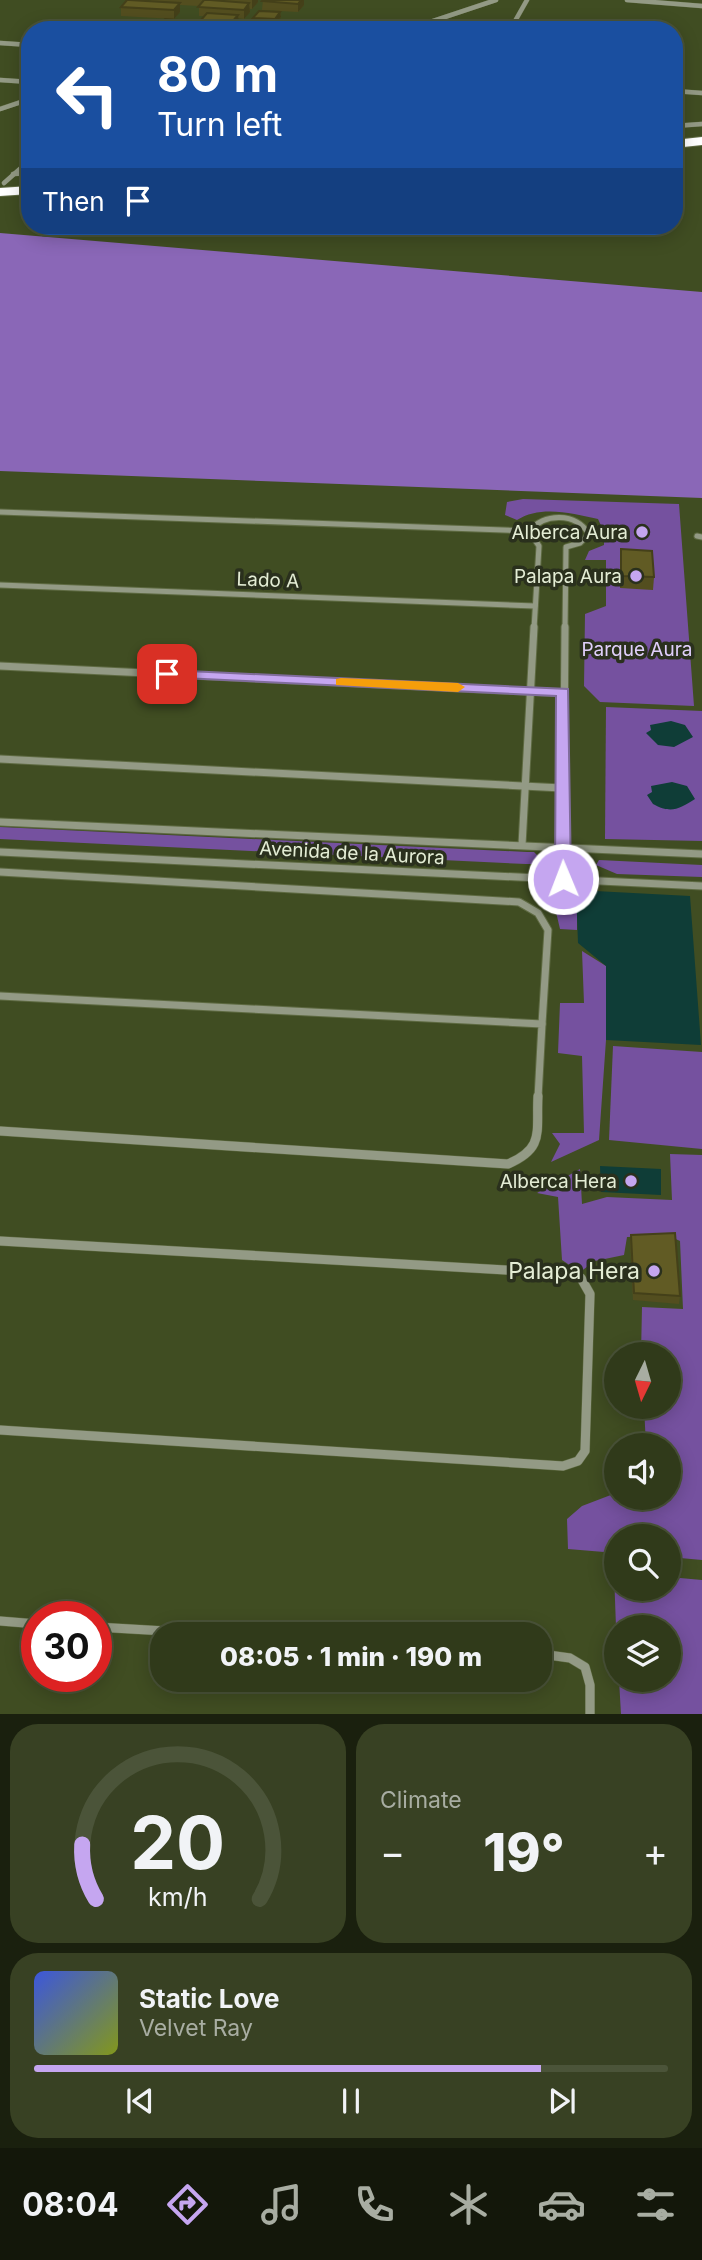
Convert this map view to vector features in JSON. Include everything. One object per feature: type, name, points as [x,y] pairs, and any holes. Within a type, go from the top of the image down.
[{"type":"highway","points":[[683,134],[702,132]]},
{"type":"highway","points":[[683,143],[702,141]]},
{"type":"highway","points":[[4,183],[21,188]]},
{"type":"street","points":[[433,21],[496,0]]},
{"type":"street","points":[[515,21],[527,0]]},
{"type":"street","points":[[626,0],[702,6]]},
{"type":"street","points":[[0,43],[21,44]]},
{"type":"street","points":[[0,80],[21,81]]},
{"type":"street","points":[[683,92],[702,93]]},
{"type":"street","points":[[0,109],[21,102]]},
{"type":"street","points":[[683,125],[702,124]]},
{"type":"street","points":[[4,183],[21,169]]},
{"type":"street","points":[[4,183],[21,176]]},
{"type":"street","points":[[0,512],[528,531],[538,521],[563,518],[582,524],[589,534],[580,543],[566,547],[563,879]]},
{"type":"street","points":[[522,845],[523,786],[539,546],[528,531]]},
{"type":"street","name":"Lado A","points":[[0,584],[535,606]]},
{"type":"street","points":[[0,666],[563,692]]},
{"type":"street","points":[[0,759],[562,788]]},
{"type":"street","name":"Avenida de la Aurora","points":[[0,822],[702,854]]},
{"type":"street","name":"Avenida de la Aurora","points":[[0,852],[702,886]]},
{"type":"street","points":[[0,872],[519,902],[531,907],[546,922],[536,1142],[528,1156],[508,1164],[0,1130]]},
{"type":"street","points":[[0,996],[542,1024]]},
{"type":"street","points":[[0,1241],[559,1273],[581,1278],[590,1294],[585,1451],[578,1461],[562,1466],[0,1430]]},
{"type":"street","points":[[0,1621],[21,1623]]},
{"type":"street","points":[[112,1628],[150,1630]]},
{"type":"street","points":[[552,1655],[569,1656],[586,1665],[589,1673],[590,1714]]},
{"type":"lane","points":[[292,235],[333,235]]},
{"type":"green space","name":"Parque Aura","points":[[523,499],[679,504],[694,706],[600,702],[584,686],[585,614],[606,606],[606,560],[585,560],[589,551],[604,545],[604,532],[598,519],[578,515],[546,512],[526,515],[517,520],[505,515],[507,502]]},
{"type":"green space","points":[[606,707],[702,711],[702,841],[605,839]]},
{"type":"green space","points":[[0,827],[534,852],[540,858],[534,864],[526,864],[0,839]]},
{"type":"green space","points":[[599,860],[702,865],[702,877],[617,874],[596,865]]},
{"type":"green space","points":[[532,894],[577,895],[577,930],[560,929],[556,912]]},
{"type":"green space","points":[[582,951],[606,966],[606,1040],[599,1140],[551,1162],[560,1144],[552,1133],[584,1133],[582,1056],[558,1053],[560,1003],[584,1003]]},
{"type":"green space","points":[[613,1046],[702,1052],[702,1149],[609,1140]]},
{"type":"green space","points":[[670,1154],[702,1155],[702,1560],[681,1558],[681,1524],[604,1524],[604,1552],[568,1549],[567,1519],[582,1506],[604,1498],[604,1510],[681,1510],[681,1433],[645,1433],[645,1419],[681,1419],[681,1342],[641,1342],[642,1307],[683,1309],[680,1241],[669,1236],[627,1237],[624,1255],[595,1261],[580,1272],[562,1260],[558,1197],[537,1193],[580,1169],[582,1204],[607,1197],[672,1200]]},
{"type":"green space","points":[[681,1578],[702,1580],[702,1714],[621,1714],[620,1692],[681,1692],[681,1615],[616,1615],[615,1601],[681,1601]]},
{"type":"shaded area","points":[[0,233],[702,292],[702,498],[0,471]]},
{"type":"water","points":[[671,721],[685,725],[693,737],[674,747],[658,745],[646,733],[651,730],[650,725]]},
{"type":"water","points":[[672,782],[687,786],[695,799],[675,809],[665,809],[653,804],[647,795],[652,792],[651,786]]},
{"type":"water","points":[[576,890],[690,896],[701,1045],[606,1040],[606,966],[578,943]]},
{"type":"water","name":"Alberca Hera","points":[[600,1166],[661,1169],[661,1195],[601,1192]]},
{"type":"building","points":[[127,0],[180,3],[174,10],[121,7]]},
{"type":"building","points":[[204,0],[249,3],[244,10],[198,7]]},
{"type":"building","points":[[263,0],[301,0],[298,4]]},
{"type":"building","points":[[259,11],[280,12],[275,19],[253,18]]},
{"type":"building","points":[[207,13],[238,15],[233,21],[201,20]]},
{"type":"building","points":[[621,549],[652,551],[654,577],[621,576]]},
{"type":"building","name":"Palapa Hera","points":[[675,1233],[680,1296],[634,1293],[631,1235]]},
{"type":"slow traffic","points":[[341,682],[458,687]]},
{"type":"place","name":"Alberca Aura","points":[[642,532]]},
{"type":"place","name":"Palapa Aura","points":[[636,576]]},
{"type":"place","name":"Alberca Hera","points":[[631,1181]]},
{"type":"place","name":"Palapa Hera","points":[[654,1271]]},
{"type":"route","points":[[167,674],[563,692],[563,879]]}]
